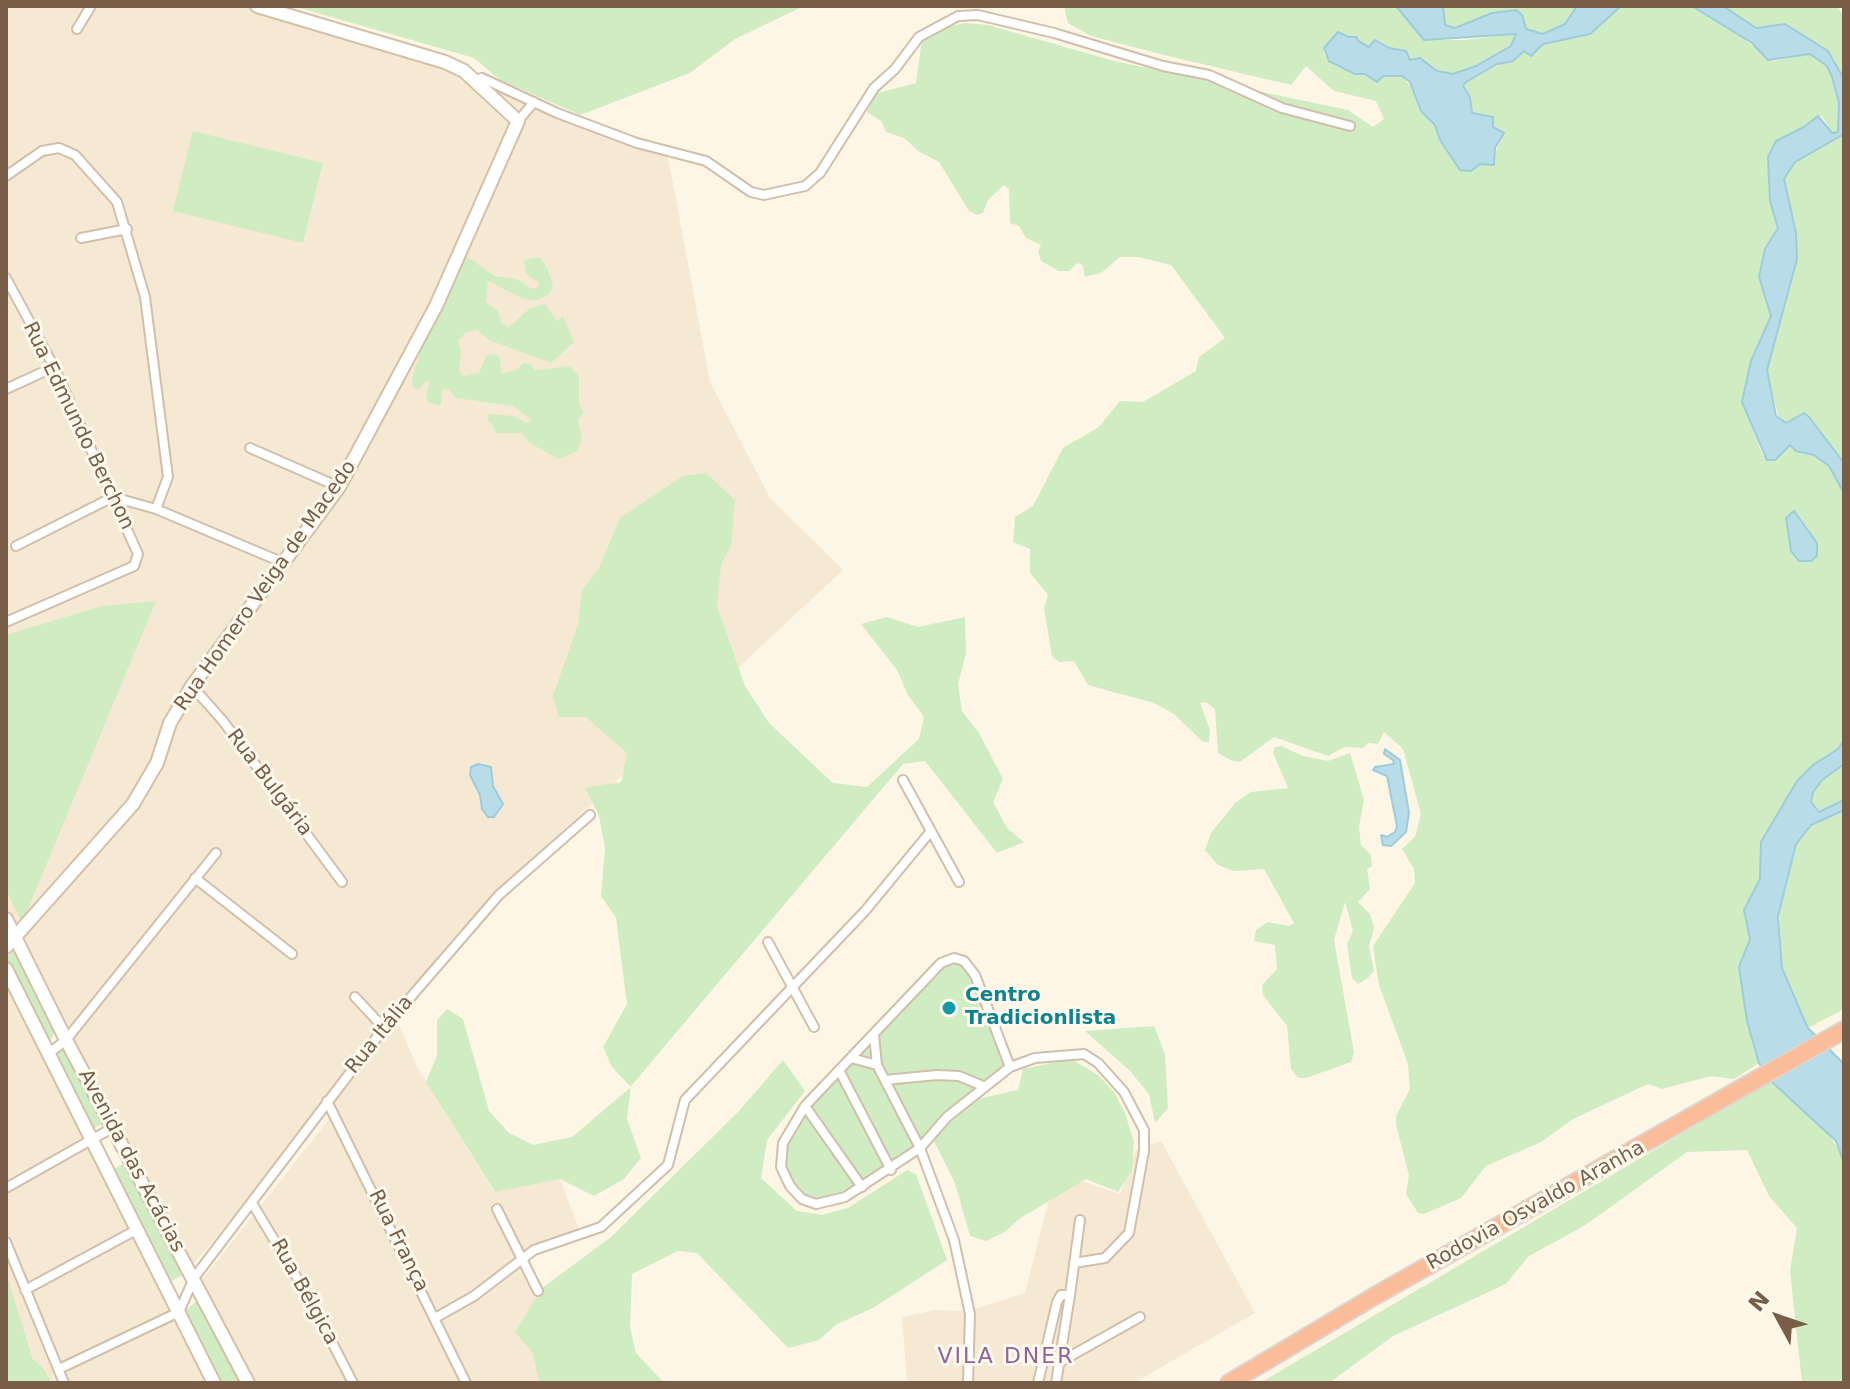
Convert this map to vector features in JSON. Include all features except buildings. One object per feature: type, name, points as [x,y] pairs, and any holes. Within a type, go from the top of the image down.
[{"type":"highway","name":"Rodovia Osvaldo Aranha","points":[[1229,1383],[1373,1297],[1694,1118],[1727,1095],[1844,1030]]},
{"type":"street","points":[[77,29],[91,6]]},
{"type":"street","points":[[257,6],[445,62],[472,80],[518,121],[534,102]]},
{"type":"street","points":[[472,80],[482,78],[637,143],[706,161],[751,192],[764,195],[805,186],[820,173],[874,88],[895,69],[919,37],[958,16],[978,15],[1209,75],[1282,108],[1350,126]]},
{"type":"street","name":"Rua Homero Veiga de Macedo","points":[[11,943],[133,804],[157,763],[170,723],[192,686],[339,487],[436,306],[518,121]]},
{"type":"street","points":[[6,176],[42,151],[59,148],[75,155],[117,202],[145,297],[168,477],[156,509]]},
{"type":"street","points":[[81,238],[127,229]]},
{"type":"street","name":"Rua Edmundo Berchon","points":[[6,278],[54,367],[138,554],[134,566],[6,622]]},
{"type":"street","points":[[6,389],[54,367]]},
{"type":"street","points":[[250,448],[339,487]]},
{"type":"street","points":[[16,546],[113,497],[156,509],[284,563]]},
{"type":"street","name":"Rua Bulgária","points":[[192,686],[223,721],[342,882]]},
{"type":"street","points":[[903,780],[959,882]]},
{"type":"street","name":"Rua Itália","points":[[179,1312],[194,1278],[384,1028],[499,895],[590,815]]},
{"type":"street","points":[[435,1318],[474,1296],[522,1258],[552,1243],[601,1227],[668,1165],[685,1100],[865,911],[931,831]]},
{"type":"street","points":[[48,1054],[66,1040],[216,853]]},
{"type":"street","points":[[195,878],[292,954]]},
{"type":"street","name":"Avenida das Acácias","points":[[6,919],[11,943],[114,1127],[248,1383]]},
{"type":"street","points":[[768,942],[794,985],[814,1027]]},
{"type":"street","points":[[1010,1067],[975,975],[964,961],[954,958],[941,963],[922,979],[874,1035],[805,1106],[783,1143],[781,1167],[790,1186],[802,1199],[816,1204],[845,1197],[891,1170],[920,1148],[983,1086],[1010,1067],[1050,1056],[1084,1054],[1098,1063],[1124,1092],[1144,1130],[1144,1151],[1129,1233],[1105,1258],[1074,1263]]},
{"type":"street","name":"Avenida das Acácias","points":[[6,969],[214,1383]]},
{"type":"street","points":[[355,997],[384,1028]]},
{"type":"street","points":[[874,1035],[877,1065],[920,1148],[954,1240],[970,1314],[968,1383]]},
{"type":"street","points":[[851,1058],[877,1065]]},
{"type":"street","points":[[839,1070],[891,1170]]},
{"type":"street","points":[[885,1080],[959,1076],[983,1086]]},
{"type":"street","name":"Rua França","points":[[327,1101],[466,1383]]},
{"type":"street","points":[[805,1106],[862,1187]]},
{"type":"street","points":[[6,1188],[92,1143],[114,1127]]},
{"type":"street","points":[[102,1161],[125,1148]]},
{"type":"street","name":"Rua Bélgica","points":[[252,1203],[308,1296],[353,1383]]},
{"type":"street","points":[[497,1209],[538,1291]]},
{"type":"street","points":[[1056,1383],[1080,1220]]},
{"type":"street","points":[[25,1290],[138,1229]]},
{"type":"street","points":[[6,1242],[64,1383]]},
{"type":"street","points":[[1038,1383],[1057,1302],[1061,1295],[1070,1295]]},
{"type":"street","points":[[59,1369],[179,1312]]},
{"type":"street","points":[[1060,1362],[1140,1317]]},
{"type":"shaded area","points":[[6,6],[257,6],[445,62],[604,130],[667,151],[710,382],[770,498],[843,570],[499,890],[452,939],[394,1013],[417,1067],[494,1192],[560,1179],[579,1229],[527,1249],[516,1264],[587,1383],[248,1383],[198,1285],[334,1113],[322,1104],[249,1199],[189,1269],[6,920],[6,393],[51,373],[101,474],[6,268],[6,180],[31,160],[6,176]]},
{"type":"shaded area","points":[[6,282],[49,368],[6,387]]},
{"type":"shaded area","points":[[6,969],[179,1312],[225,1383],[64,1383],[6,1242]]},
{"type":"shaded area","points":[[1161,1141],[1255,1313],[1134,1383],[907,1383],[902,1317],[935,1310],[968,1311],[1025,1293],[1056,1172],[1120,1194],[1136,1150]]},
{"type":"shaded area","points":[[6,1246],[57,1372],[58,1383],[6,1383]]},
{"type":"green space","points":[[293,6],[804,6],[735,39],[690,73],[580,115],[500,80],[474,58]]},
{"type":"green space","points":[[1064,6],[1396,6],[1424,40],[1465,40],[1516,34],[1511,46],[1476,66],[1453,74],[1437,71],[1423,60],[1410,60],[1376,40],[1369,47],[1338,32],[1324,48],[1324,54],[1338,67],[1380,77],[1402,76],[1416,93],[1418,106],[1435,125],[1440,140],[1474,168],[1479,164],[1490,165],[1504,133],[1492,127],[1489,116],[1472,113],[1470,97],[1463,86],[1466,82],[1524,51],[1532,53],[1543,44],[1590,34],[1621,6],[1692,6],[1709,13],[1773,61],[1810,54],[1827,66],[1839,103],[1838,132],[1832,133],[1822,116],[1818,116],[1804,127],[1780,138],[1768,157],[1770,201],[1778,228],[1765,249],[1759,277],[1771,316],[1751,361],[1742,402],[1763,456],[1776,456],[1790,445],[1796,451],[1814,455],[1829,466],[1844,493],[1844,740],[1838,749],[1813,765],[1797,781],[1761,842],[1760,879],[1744,910],[1750,939],[1739,967],[1747,1021],[1759,1063],[1734,1079],[1711,1076],[1662,1089],[1648,1084],[1573,1119],[1541,1142],[1486,1166],[1461,1198],[1424,1214],[1418,1213],[1406,1194],[1409,1175],[1396,1125],[1396,1116],[1410,1089],[1408,1064],[1379,985],[1373,946],[1415,883],[1414,869],[1402,849],[1415,837],[1421,814],[1403,749],[1384,732],[1378,744],[1368,743],[1363,748],[1345,747],[1328,756],[1274,737],[1240,762],[1230,760],[1218,753],[1215,709],[1206,702],[1200,703],[1210,730],[1209,742],[1203,742],[1174,714],[1154,703],[1088,685],[1074,661],[1059,662],[1052,656],[1044,608],[1048,595],[1030,573],[1030,549],[1013,542],[1015,517],[1033,506],[1063,448],[1099,427],[1120,401],[1143,402],[1196,371],[1199,357],[1225,338],[1171,265],[1138,257],[1120,257],[1101,273],[1085,277],[1083,265],[1077,263],[1069,271],[1059,271],[1041,261],[1038,251],[1041,245],[1026,238],[1019,226],[1010,223],[1009,189],[1004,185],[988,200],[983,213],[977,215],[969,211],[939,162],[918,151],[904,138],[886,132],[881,121],[867,112],[874,94],[916,83],[922,39],[939,29],[964,23],[988,25],[1114,61],[1348,110],[1373,127],[1384,119],[1376,101],[1334,91],[1306,66],[1291,85],[1091,36],[1068,23]],"holes":[[[1794,511],[1809,530],[1791,551],[1786,518]]]},
{"type":"green space","points":[[1443,6],[1577,6],[1565,24],[1544,34],[1526,29],[1516,10],[1492,13],[1463,26],[1447,27],[1443,21]]},
{"type":"green space","points":[[1723,6],[1836,6],[1844,15],[1844,79],[1833,57],[1822,46],[1801,37],[1785,24],[1752,27]]},
{"type":"green space","points":[[193,131],[323,163],[303,243],[173,211]]},
{"type":"green space","points":[[1844,134],[1844,463],[1804,413],[1786,423],[1779,419],[1767,371],[1797,259],[1796,233],[1784,179],[1795,162]]},
{"type":"green space","points":[[465,255],[494,276],[516,279],[536,289],[540,283],[526,274],[524,260],[540,257],[547,268],[553,286],[548,295],[537,300],[523,299],[488,281],[486,302],[498,311],[501,323],[509,327],[530,308],[545,304],[557,321],[563,316],[574,342],[551,363],[489,340],[477,330],[467,332],[458,341],[461,350],[459,370],[463,376],[479,373],[486,356],[494,354],[500,358],[501,374],[517,370],[523,363],[530,364],[535,370],[570,366],[579,377],[579,403],[583,413],[578,420],[582,439],[577,451],[559,459],[530,443],[521,433],[495,433],[493,425],[487,421],[489,414],[513,416],[526,423],[532,420],[513,406],[456,398],[448,389],[442,390],[441,406],[428,402],[426,394],[430,381],[418,390],[413,388],[412,379],[427,329]]},
{"type":"green space","points":[[706,473],[735,500],[731,545],[721,565],[717,606],[745,686],[769,723],[833,783],[867,787],[919,739],[924,717],[908,695],[897,670],[861,624],[887,617],[918,627],[965,617],[966,653],[958,684],[962,711],[979,733],[1003,779],[993,802],[1007,828],[1024,842],[997,853],[925,761],[903,764],[631,1087],[612,1067],[603,1047],[627,1004],[616,918],[601,896],[605,848],[599,816],[585,788],[621,782],[627,753],[586,717],[559,717],[553,696],[578,624],[582,590],[598,570],[620,518],[683,476]]},
{"type":"green space","points":[[156,601],[22,923],[6,890],[6,635],[102,606]]},
{"type":"green space","points":[[1281,746],[1303,756],[1328,761],[1350,753],[1364,800],[1359,826],[1361,845],[1371,855],[1372,866],[1367,869],[1370,889],[1358,902],[1370,914],[1374,928],[1369,946],[1374,971],[1368,978],[1358,984],[1352,978],[1347,944],[1353,931],[1345,902],[1334,940],[1354,1053],[1351,1062],[1306,1078],[1298,1078],[1291,1069],[1287,1026],[1263,995],[1262,985],[1277,969],[1275,945],[1254,941],[1256,930],[1268,922],[1289,926],[1294,923],[1264,869],[1234,871],[1218,865],[1205,850],[1211,833],[1235,803],[1251,792],[1288,788],[1273,753],[1275,747]]},
{"type":"green space","points":[[1844,764],[1844,800],[1825,812],[1816,810],[1811,803],[1813,792],[1822,780]]},
{"type":"green space","points":[[1844,810],[1844,1009],[1808,1028],[1782,968],[1779,901],[1796,844],[1811,825]]},
{"type":"green space","points":[[16,949],[57,1030],[48,1044],[6,958]]},
{"type":"green space","points":[[954,958],[975,975],[1010,1067],[983,1086],[920,1148],[845,1197],[816,1204],[802,1199],[781,1167],[783,1143],[805,1106],[922,979]]},
{"type":"green space","points":[[447,1009],[463,1019],[489,1111],[509,1133],[533,1145],[572,1137],[631,1087],[627,1119],[641,1158],[624,1179],[594,1196],[560,1179],[495,1192],[426,1082],[437,1056],[437,1020]]},
{"type":"green space","points":[[1154,1026],[1165,1054],[1168,1108],[1155,1123],[1149,1094],[1130,1071],[1085,1031]]},
{"type":"green space","points":[[65,1048],[104,1123],[91,1130],[52,1055]]},
{"type":"green space","points":[[1071,1059],[1098,1075],[1114,1092],[1125,1113],[1134,1142],[1132,1170],[1118,1192],[1086,1179],[1019,1219],[1005,1232],[986,1241],[970,1236],[955,1183],[933,1139],[959,1112],[982,1098],[1018,1090],[1023,1069]]},
{"type":"green space","points":[[783,1060],[805,1091],[767,1140],[761,1178],[797,1211],[822,1215],[848,1208],[907,1170],[916,1174],[947,1260],[873,1308],[837,1324],[819,1340],[788,1348],[697,1253],[678,1251],[632,1274],[630,1327],[636,1353],[664,1383],[539,1383],[533,1353],[515,1332],[542,1288],[611,1237],[739,1111]]},
{"type":"green space","points":[[1771,1081],[1826,1130],[1842,1155],[1844,1383],[1802,1383],[1790,1271],[1797,1228],[1769,1196],[1747,1150],[1687,1152],[1584,1226],[1529,1256],[1506,1284],[1393,1336],[1329,1383],[1260,1383]]},
{"type":"green space","points":[[124,1163],[185,1274],[171,1281],[111,1171]]},
{"type":"green space","points":[[6,1273],[33,1360],[43,1368],[52,1383],[6,1383]]},
{"type":"green space","points":[[200,1298],[242,1383],[221,1383],[185,1311]]},
{"type":"water","points":[[1396,6],[1443,6],[1445,25],[1455,28],[1492,13],[1516,10],[1522,15],[1526,29],[1543,34],[1565,24],[1577,6],[1621,6],[1590,34],[1543,44],[1531,56],[1524,51],[1513,61],[1497,64],[1466,82],[1463,86],[1470,97],[1472,113],[1493,117],[1493,127],[1504,133],[1495,148],[1494,165],[1480,164],[1471,171],[1460,170],[1440,140],[1435,125],[1421,111],[1410,82],[1402,76],[1383,76],[1377,82],[1365,74],[1355,74],[1329,61],[1324,48],[1338,32],[1357,37],[1358,41],[1369,47],[1375,40],[1389,48],[1406,51],[1410,60],[1420,58],[1437,71],[1453,74],[1476,66],[1511,46],[1516,34],[1424,40]]},
{"type":"water","points":[[1692,6],[1723,6],[1756,28],[1785,24],[1828,51],[1844,79],[1844,134],[1795,162],[1784,179],[1796,233],[1797,259],[1767,370],[1776,416],[1786,423],[1804,413],[1809,417],[1844,463],[1844,493],[1829,466],[1814,455],[1796,451],[1790,445],[1775,460],[1767,460],[1742,402],[1751,361],[1771,316],[1759,277],[1765,249],[1778,228],[1770,201],[1768,157],[1776,141],[1818,116],[1832,133],[1838,132],[1839,103],[1832,77],[1827,66],[1810,54],[1768,60],[1752,43]]},
{"type":"water","points":[[1794,511],[1817,543],[1817,556],[1811,561],[1799,561],[1791,551],[1786,518]]},
{"type":"water","points":[[1844,740],[1844,764],[1822,780],[1813,792],[1811,802],[1819,812],[1844,800],[1844,810],[1811,825],[1796,844],[1778,916],[1782,968],[1802,1015],[1808,1028],[1844,1064],[1844,1163],[1836,1141],[1771,1081],[1759,1063],[1747,1021],[1739,967],[1750,939],[1744,910],[1760,879],[1761,842],[1797,781],[1813,765],[1838,749]]},
{"type":"water","points":[[1385,749],[1400,760],[1409,813],[1406,832],[1391,846],[1383,845],[1381,835],[1387,837],[1395,832],[1397,826],[1387,776],[1373,770],[1394,764],[1384,754]]},
{"type":"water","points":[[478,764],[491,767],[493,786],[503,804],[494,817],[488,817],[482,809],[480,795],[470,775],[471,767]]},
{"type":"place","name":"Centro Tradicionlista","points":[[949,1008]]},
{"type":"district","name":"VILA DNER","points":[[1006,1357]]}]
